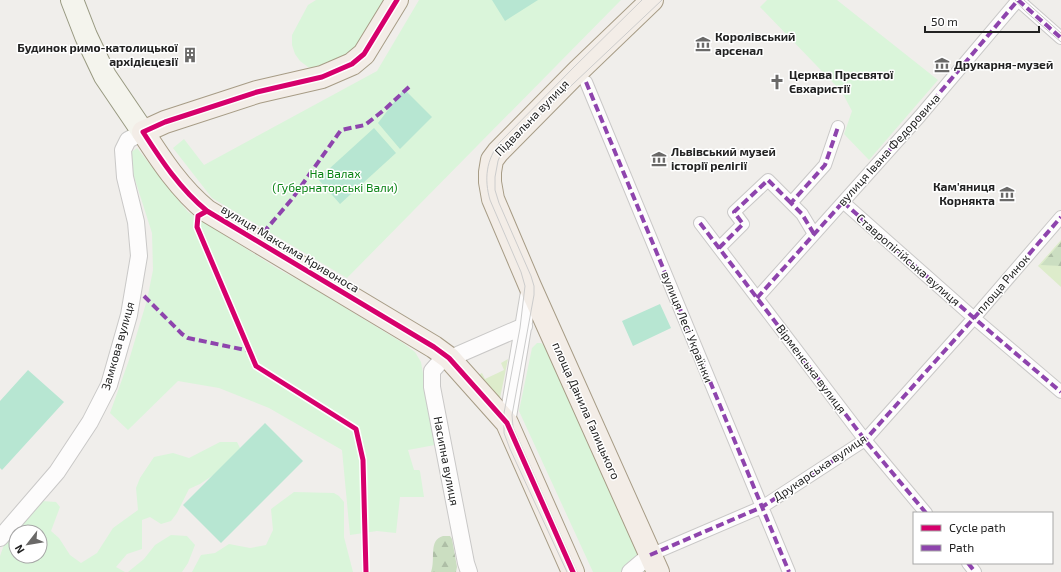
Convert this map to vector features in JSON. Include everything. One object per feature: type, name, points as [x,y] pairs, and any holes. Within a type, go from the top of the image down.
[{"type":"main road","name":"вулиця Максима Кривоноса","points":[[72,0],[86,36],[105,76],[162,161],[194,200],[207,211],[434,347],[449,358]]},
{"type":"main road","points":[[143,132],[165,122],[257,92],[322,77],[352,64],[364,54],[397,0]]},
{"type":"main road","name":"Підвальна вулиця","points":[[530,286],[493,199],[490,182],[492,160],[498,152],[567,82],[652,0]]},
{"type":"main road","name":"площа Данила Галицького","points":[[530,286],[654,564]]},
{"type":"main road","points":[[449,358],[507,423],[573,572]]},
{"type":"street","points":[[1018,0],[1061,38]]},
{"type":"street","name":"вулиця Івана Федоровича","points":[[757,298],[920,116],[1018,0]]},
{"type":"street","name":"вулиця Лесі Українки","points":[[586,82],[789,572]]},
{"type":"street","points":[[791,203],[825,165],[838,127]]},
{"type":"street","name":"Замкова вулиця","points":[[0,538],[57,472],[90,422],[109,385],[129,315],[139,256],[136,222],[125,177],[123,150],[128,140],[143,132]]},
{"type":"street","points":[[718,248],[743,224],[734,212],[768,180],[802,214],[814,234]]},
{"type":"street","name":"Ставропігійська вулиця","points":[[843,202],[974,318]]},
{"type":"street","name":"площа Ринок","points":[[1061,217],[974,318],[1061,392]]},
{"type":"street","name":"Вірменська вулиця","points":[[700,223],[865,440],[925,512]]},
{"type":"street","points":[[507,423],[530,286]]},
{"type":"street","name":"Друкарська вулиця","points":[[654,564],[762,507],[865,440],[974,318]]},
{"type":"street","points":[[449,358],[524,326]]},
{"type":"street","name":"Насипна вулиця","points":[[449,358],[439,363],[432,371],[432,387],[469,572]]},
{"type":"street","points":[[630,572],[654,564]]},
{"type":"street","points":[[969,564],[975,572]]},
{"type":"green space","points":[[316,0],[391,0],[351,59],[317,70],[308,67],[300,61],[295,54],[292,45],[292,35],[308,5]]},
{"type":"green space","name":"На Валах (Губернаторські Вали)","points":[[419,0],[621,0],[347,278],[212,198],[173,148],[184,139],[204,165],[377,71]]},
{"type":"green space","points":[[492,0],[538,0],[505,21]]},
{"type":"green space","points":[[767,0],[837,0],[938,80],[869,160],[844,134],[852,111],[842,92],[760,7]]},
{"type":"green space","points":[[404,89],[432,117],[400,149],[378,123]]},
{"type":"green space","points":[[374,128],[396,153],[340,204],[318,179]]},
{"type":"green space","points":[[137,148],[188,212],[278,269],[306,284],[403,343],[415,352],[421,362],[435,445],[408,450],[414,470],[420,471],[424,497],[400,497],[396,533],[377,531],[350,535],[342,450],[269,408],[219,388],[178,381],[128,430],[110,413],[129,360],[147,300],[153,270],[152,233],[130,164],[130,153]]},
{"type":"green space","points":[[1061,240],[1061,287],[1038,266]]},
{"type":"green space","points":[[1061,242],[1061,266],[1041,265]]},
{"type":"green space","points":[[660,304],[671,328],[633,346],[622,321]]},
{"type":"green space","points":[[537,343],[541,343],[545,346],[648,572],[593,572],[519,411],[532,348]]},
{"type":"green space","points":[[508,359],[499,403],[476,376],[482,373],[485,379],[504,370],[501,363]]},
{"type":"green space","points":[[28,370],[64,402],[2,470],[0,468],[0,401]]},
{"type":"green space","points":[[265,423],[303,461],[221,543],[183,505]]},
{"type":"green space","points":[[220,442],[237,442],[240,448],[238,463],[189,489],[177,513],[171,521],[161,524],[150,517],[142,520],[142,549],[127,554],[116,567],[125,572],[0,572],[0,556],[8,537],[8,564],[48,564],[48,524],[20,524],[42,501],[56,502],[60,507],[51,531],[59,538],[70,555],[81,563],[97,553],[113,528],[138,510],[136,488],[140,478],[154,457],[173,453],[189,458]]},
{"type":"green space","points":[[294,492],[334,493],[344,502],[344,537],[353,572],[192,572],[201,555],[215,553],[229,544],[250,548],[266,545],[273,530],[271,509]]},
{"type":"green space","points":[[171,535],[187,536],[195,545],[188,563],[182,572],[128,572],[144,559],[155,545]]},
{"type":"green space","points":[[450,536],[452,539],[457,567],[456,572],[431,572],[434,546],[438,538]]},
{"type":"tram line","points":[[567,572],[504,433],[504,413],[520,328],[525,286],[521,272],[490,200],[487,177],[489,163],[500,142],[642,0]]},
{"type":"tram line","points":[[577,572],[513,427],[512,415],[534,295],[534,286],[499,203],[495,190],[495,177],[498,161],[502,151],[662,0]]},
{"type":"tram line","points":[[1015,0],[1025,11],[1061,42]]},
{"type":"tram line","points":[[1024,0],[1061,33]]},
{"type":"marked path","points":[[1018,0],[1061,38]]},
{"type":"marked path","points":[[757,298],[920,116],[1018,0]]},
{"type":"marked path","points":[[586,82],[789,572]]},
{"type":"marked path","points":[[263,233],[292,199],[341,130],[365,125],[410,86]]},
{"type":"marked path","points":[[814,234],[802,214],[791,203],[825,165],[838,127]]},
{"type":"marked path","points":[[719,248],[743,224],[734,212],[768,180],[791,203]]},
{"type":"marked path","points":[[843,202],[974,318],[1061,392]]},
{"type":"marked path","points":[[650,555],[762,507],[865,440],[974,318],[1061,217]]},
{"type":"marked path","points":[[700,223],[865,440],[925,512]]},
{"type":"marked path","points":[[144,296],[182,334],[188,338],[250,351]]},
{"type":"marked path","points":[[969,564],[975,572]]},
{"type":"cycle path","points":[[397,0],[364,54],[352,64],[322,77],[257,92],[165,122],[143,132],[164,164],[180,184],[207,211],[434,347],[449,358],[507,423],[573,572]]},
{"type":"cycle path","points":[[207,211],[198,216],[197,227],[256,366],[356,429],[363,460],[366,572]]},
{"type":"place","name":"Королівський арсенал","points":[[703,44]]},
{"type":"place","name":"Будинок римо-католицької архідієцезії","points":[[190,55]]},
{"type":"place","name":"Друкарня-музей","points":[[942,65]]},
{"type":"place","name":"Церква Пресвятої Євхаристії","points":[[777,82]]},
{"type":"place","name":"Львівський музей історії релігії","points":[[659,159]]},
{"type":"place","name":"Кам'яниця Корнякта","points":[[1007,194]]}]
